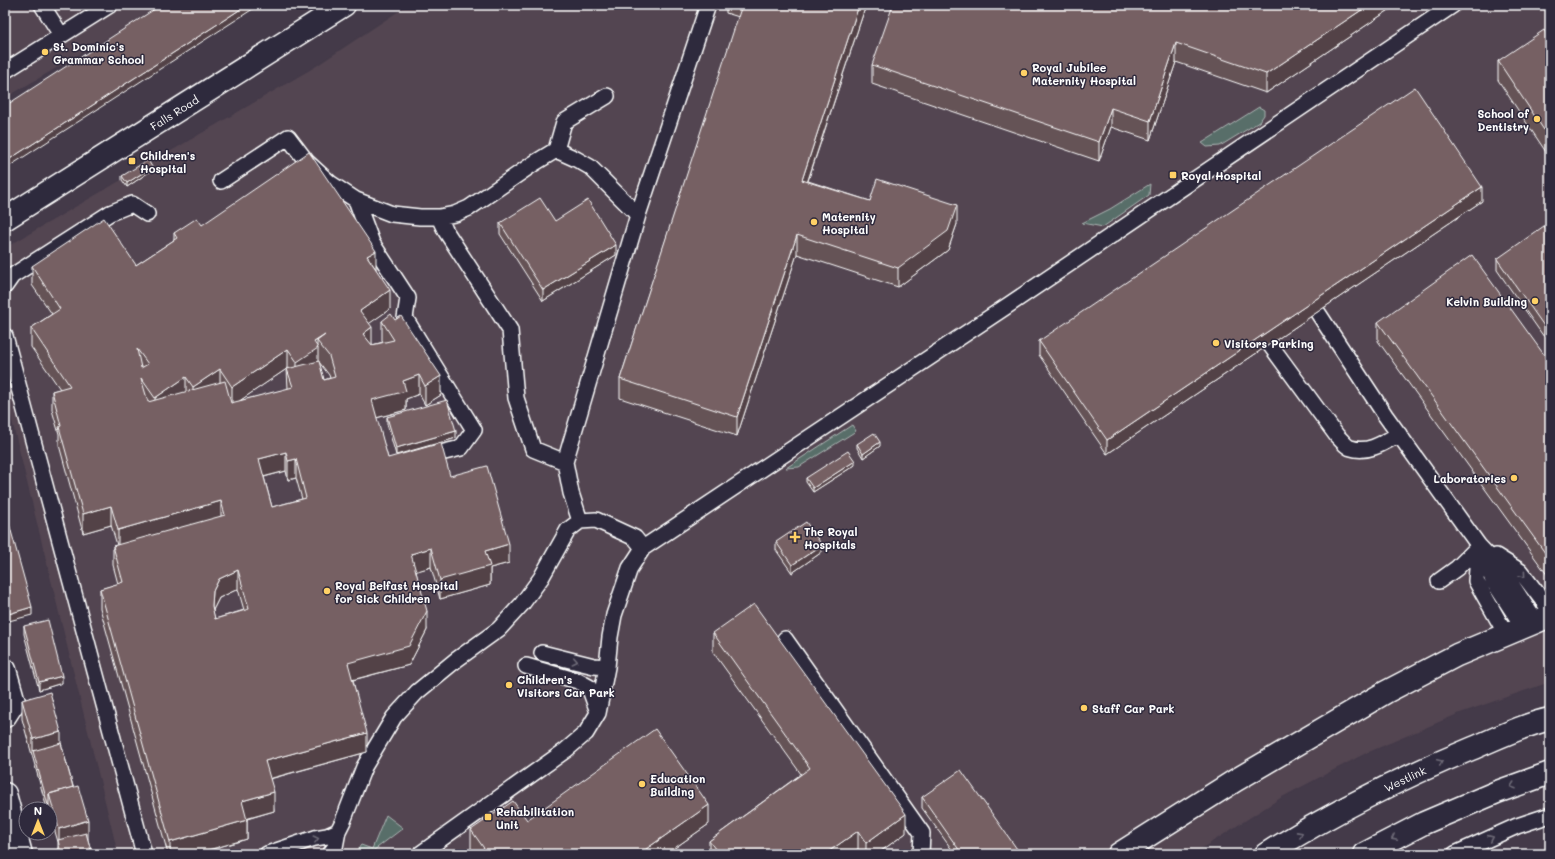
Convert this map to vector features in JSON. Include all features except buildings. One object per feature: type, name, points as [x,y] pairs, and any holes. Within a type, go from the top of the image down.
[{"type":"main road","name":"Falls Road","points":[[5,219],[344,5]]},
{"type":"main road","points":[[1119,854],[1236,780],[1386,692],[1458,655],[1533,622]]},
{"type":"main road","points":[[5,670],[9,709]]},
{"type":"main road","name":"Westlink","points":[[1266,854],[1367,796],[1447,759],[1533,723],[1550,718]]},
{"type":"main road","points":[[1364,854],[1439,817],[1497,792],[1550,773]]},
{"type":"main road","points":[[5,794],[21,854]]},
{"type":"lane","points":[[42,5],[61,35]]},
{"type":"lane","points":[[5,71],[110,5]]},
{"type":"lane","points":[[580,521],[571,493],[565,462],[638,215],[708,5]]},
{"type":"lane","points":[[420,854],[566,750],[586,733],[598,713],[607,667],[614,615],[630,568],[643,548],[1001,310],[1448,6]]},
{"type":"lane","points":[[221,181],[288,137],[307,162],[330,183],[356,200],[392,214],[420,217],[439,217],[455,214],[469,208],[556,150],[564,122],[607,96]]},
{"type":"lane","points":[[556,150],[576,159],[590,168],[638,215]]},
{"type":"lane","points":[[356,200],[372,243],[408,298],[405,318],[474,430],[461,448],[408,460]]},
{"type":"lane","points":[[5,286],[12,276],[110,213],[132,204],[147,214]]},
{"type":"lane","points":[[439,217],[445,230],[510,330],[516,398],[533,449],[565,462]]},
{"type":"lane","points":[[1303,290],[1399,434],[1479,546],[1503,571],[1533,622]]},
{"type":"lane","points":[[5,336],[144,854]]},
{"type":"lane","points":[[1271,346],[1337,436],[1351,448],[1366,450],[1399,434]]},
{"type":"lane","points":[[330,854],[335,847],[338,831],[364,767],[394,717],[417,692],[456,660],[499,629],[522,604],[540,578],[568,530],[580,521],[596,520],[635,538],[643,548]]},
{"type":"lane","points":[[1439,581],[1457,568],[1479,546]]},
{"type":"lane","points":[[1479,546],[1476,581],[1533,622]]},
{"type":"lane","points":[[785,639],[922,833],[921,854]]},
{"type":"lane","points":[[542,653],[594,666],[607,667]]},
{"type":"lane","points":[[526,666],[578,681],[589,687],[598,713]]},
{"type":"lane","points":[[1455,854],[1517,826],[1550,815]]},
{"type":"lane","points":[[267,854],[315,838],[327,836],[338,831]]},
{"type":"shaded area","name":"St. Dominic's Grammar School","points":[[5,5],[164,5],[5,98]]},
{"type":"shaded area","name":"The Royal Hospitals","points":[[408,5],[1550,5],[1550,682],[1460,713],[1364,754],[1282,797],[1193,854],[118,854],[5,392],[5,248],[315,67]]},
{"type":"green space","points":[[1259,107],[1264,110],[1264,115],[1259,122],[1220,146],[1207,147],[1202,143]]},
{"type":"green space","points":[[1150,184],[1149,195],[1103,227],[1082,223],[1110,209]]},
{"type":"green space","points":[[852,425],[856,431],[799,467],[786,468]]},
{"type":"green space","points":[[386,815],[403,828],[369,854],[354,854],[361,845],[372,849]]},
{"type":"place","name":"St. Dominic's Grammar School","points":[[45,52]]},
{"type":"place","name":"Royal Jubilee Maternity Hospital","points":[[1024,73]]},
{"type":"place","name":"School of Dentistry","points":[[1537,119]]},
{"type":"place","name":"Children's Hospital","points":[[132,161]]},
{"type":"place","name":"Royal Hospital","points":[[1173,175]]},
{"type":"place","name":"Maternity Hospital","points":[[814,222]]},
{"type":"place","name":"Kelvin Building","points":[[1535,301]]},
{"type":"place","name":"Visitors Parking","points":[[1216,343]]},
{"type":"place","name":"Laboratories","points":[[1514,478]]},
{"type":"place","name":"The Royal Hospitals","points":[[795,537]]},
{"type":"place","name":"Royal Belfast Hospital for Sick Children","points":[[327,591]]},
{"type":"place","name":"Children's Visitors Car Park","points":[[509,685]]},
{"type":"place","name":"Staff Car Park","points":[[1084,708]]},
{"type":"place","name":"Education Building","points":[[642,784]]},
{"type":"place","name":"Rehabilitation Unit","points":[[488,817]]}]
